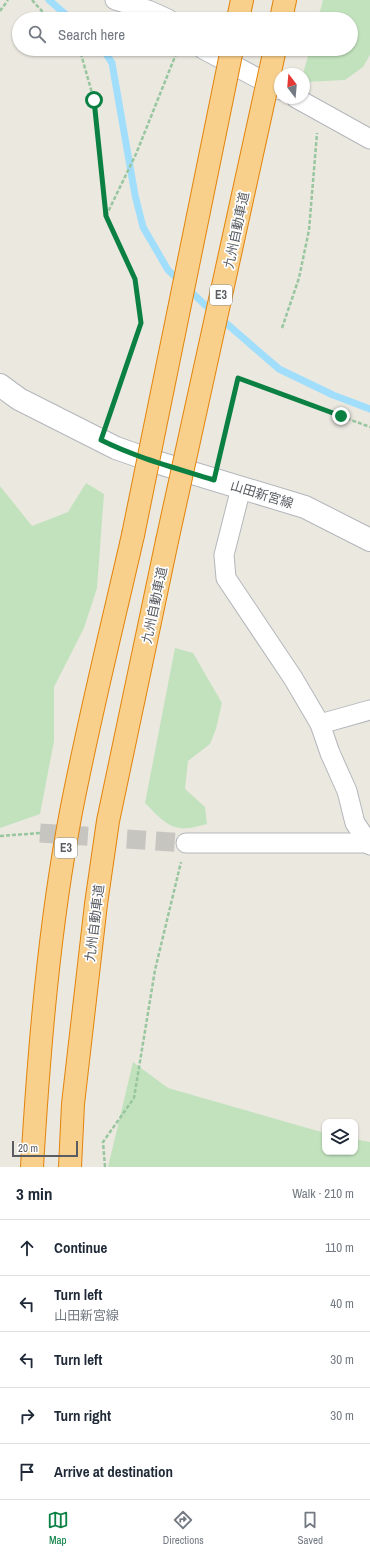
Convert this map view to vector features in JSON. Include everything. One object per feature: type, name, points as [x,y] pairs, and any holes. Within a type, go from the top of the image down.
[{"type":"highway","points":[[239,12],[242,0]]},
{"type":"highway","points":[[282,12],[284,0]]},
{"type":"highway","name":"E3","points":[[32,1167],[44,1010],[57,903],[68,835],[133,535],[231,56]]},
{"type":"highway","name":"九州自動車道","points":[[70,1167],[73,1104],[96,904],[108,821],[167,540],[273,56]]},
{"type":"main road","name":"山田新宮線","points":[[0,385],[19,399],[116,448],[156,462],[305,507],[370,540]]},
{"type":"street","points":[[115,0],[152,12]]},
{"type":"street","points":[[216,56],[274,87]]},
{"type":"street","points":[[307,104],[370,138]]},
{"type":"street","points":[[241,488],[224,555],[226,578],[293,678],[320,724],[330,753],[347,791],[355,823],[369,844]]},
{"type":"street","points":[[320,724],[370,710]]},
{"type":"street","points":[[186,843],[369,844]]},
{"type":"path","points":[[0,12],[8,0]]},
{"type":"path","points":[[32,0],[43,12]]},
{"type":"path","points":[[82,56],[94,100],[106,216],[135,279],[141,323],[101,440]]},
{"type":"path","points":[[106,216],[136,154],[175,56]]},
{"type":"path","points":[[282,328],[299,278],[309,230],[318,110]]},
{"type":"path","points":[[214,480],[238,378],[370,427]]},
{"type":"path","points":[[0,836],[40,833]]},
{"type":"path","points":[[105,1167],[103,1142],[134,1098],[155,970],[186,843]]},
{"type":"green space","points":[[323,0],[370,0],[370,55],[363,67],[345,80],[310,82],[310,68],[305,68],[308,56],[358,56],[358,12],[320,12]]},
{"type":"green space","points":[[86,483],[104,494],[97,588],[84,628],[54,687],[54,741],[40,814],[0,828],[0,486],[32,526],[68,512]]},
{"type":"green space","points":[[175,648],[193,653],[222,703],[216,729],[210,744],[188,761],[185,789],[205,807],[207,824],[186,828],[172,826],[145,803]]},
{"type":"green space","points":[[133,1062],[168,1088],[322,1132],[322,1155],[358,1155],[358,1140],[370,1142],[370,1167],[108,1167]]},
{"type":"waterway","points":[[49,0],[63,12]]},
{"type":"waterway","points":[[108,56],[112,63],[135,195],[143,227],[168,270],[204,304],[279,369],[333,395],[370,409]]},
{"type":"tunnel","points":[[40,833],[186,843]]},
{"type":"route","points":[[94,100],[106,216],[135,279],[141,323],[101,440],[116,448],[214,480],[238,378],[341,416]]}]
